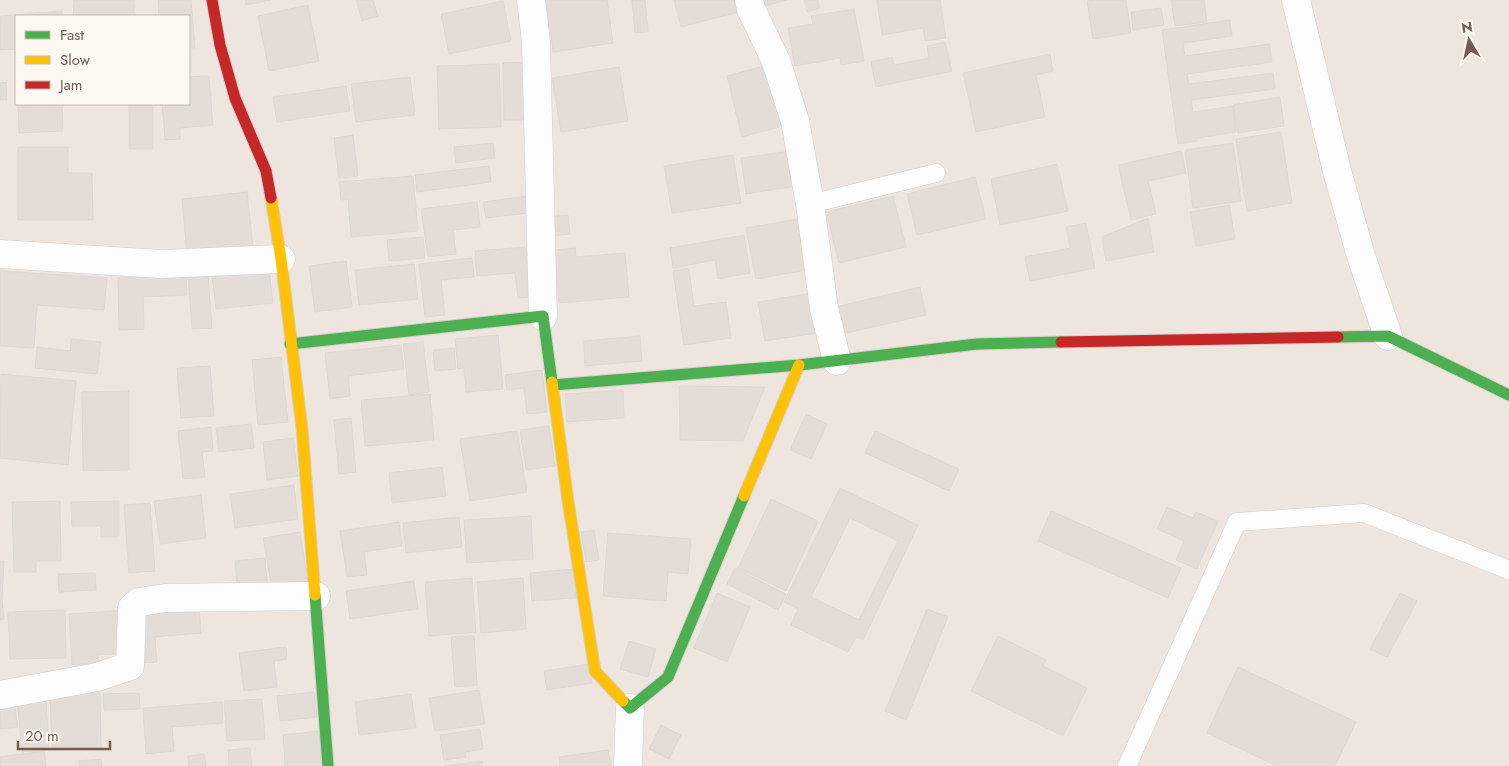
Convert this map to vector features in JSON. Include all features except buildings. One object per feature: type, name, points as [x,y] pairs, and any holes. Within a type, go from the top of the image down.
[{"type":"street","points":[[212,0],[220,45],[235,98],[266,171],[281,259],[290,344],[302,428],[328,766]]},
{"type":"street","points":[[531,0],[536,42],[543,316],[568,501],[595,671],[630,708],[628,766]]},
{"type":"street","points":[[749,0],[751,9],[776,61],[795,121],[810,204],[824,308],[837,361]]},
{"type":"street","points":[[1296,0],[1337,171],[1361,256],[1388,336]]},
{"type":"street","points":[[0,254],[161,264],[281,259]]},
{"type":"street","points":[[290,344],[543,316]]},
{"type":"street","points":[[553,385],[799,365],[977,344],[1388,336],[1509,395]]},
{"type":"street","points":[[630,708],[668,677],[799,365]]},
{"type":"street","points":[[0,695],[97,677],[130,666],[132,608],[139,602],[165,598],[316,596]]},
{"type":"lane","points":[[810,204],[936,172]]},
{"type":"lane","points":[[1127,766],[1237,522],[1364,513],[1509,570]]},
{"type":"shaded area","points":[[0,0],[1509,0],[1509,766],[0,766]]},
{"type":"traffic: fast","points":[[290,344],[543,316],[552,382]]},
{"type":"traffic: fast","points":[[1338,337],[1388,336],[1509,395]]},
{"type":"traffic: fast","points":[[553,385],[799,365],[977,344],[1061,342]]},
{"type":"traffic: fast","points":[[623,701],[630,708],[668,677],[744,496]]},
{"type":"traffic: fast","points":[[315,595],[328,766]]},
{"type":"traffic: slow","points":[[271,198],[281,259],[302,428],[315,595]]},
{"type":"traffic: slow","points":[[744,496],[799,365]]},
{"type":"traffic: slow","points":[[552,382],[568,501],[595,671],[623,701]]},
{"type":"traffic: jam","points":[[212,0],[220,45],[235,98],[266,171],[271,198]]},
{"type":"traffic: jam","points":[[1061,342],[1338,337]]}]
